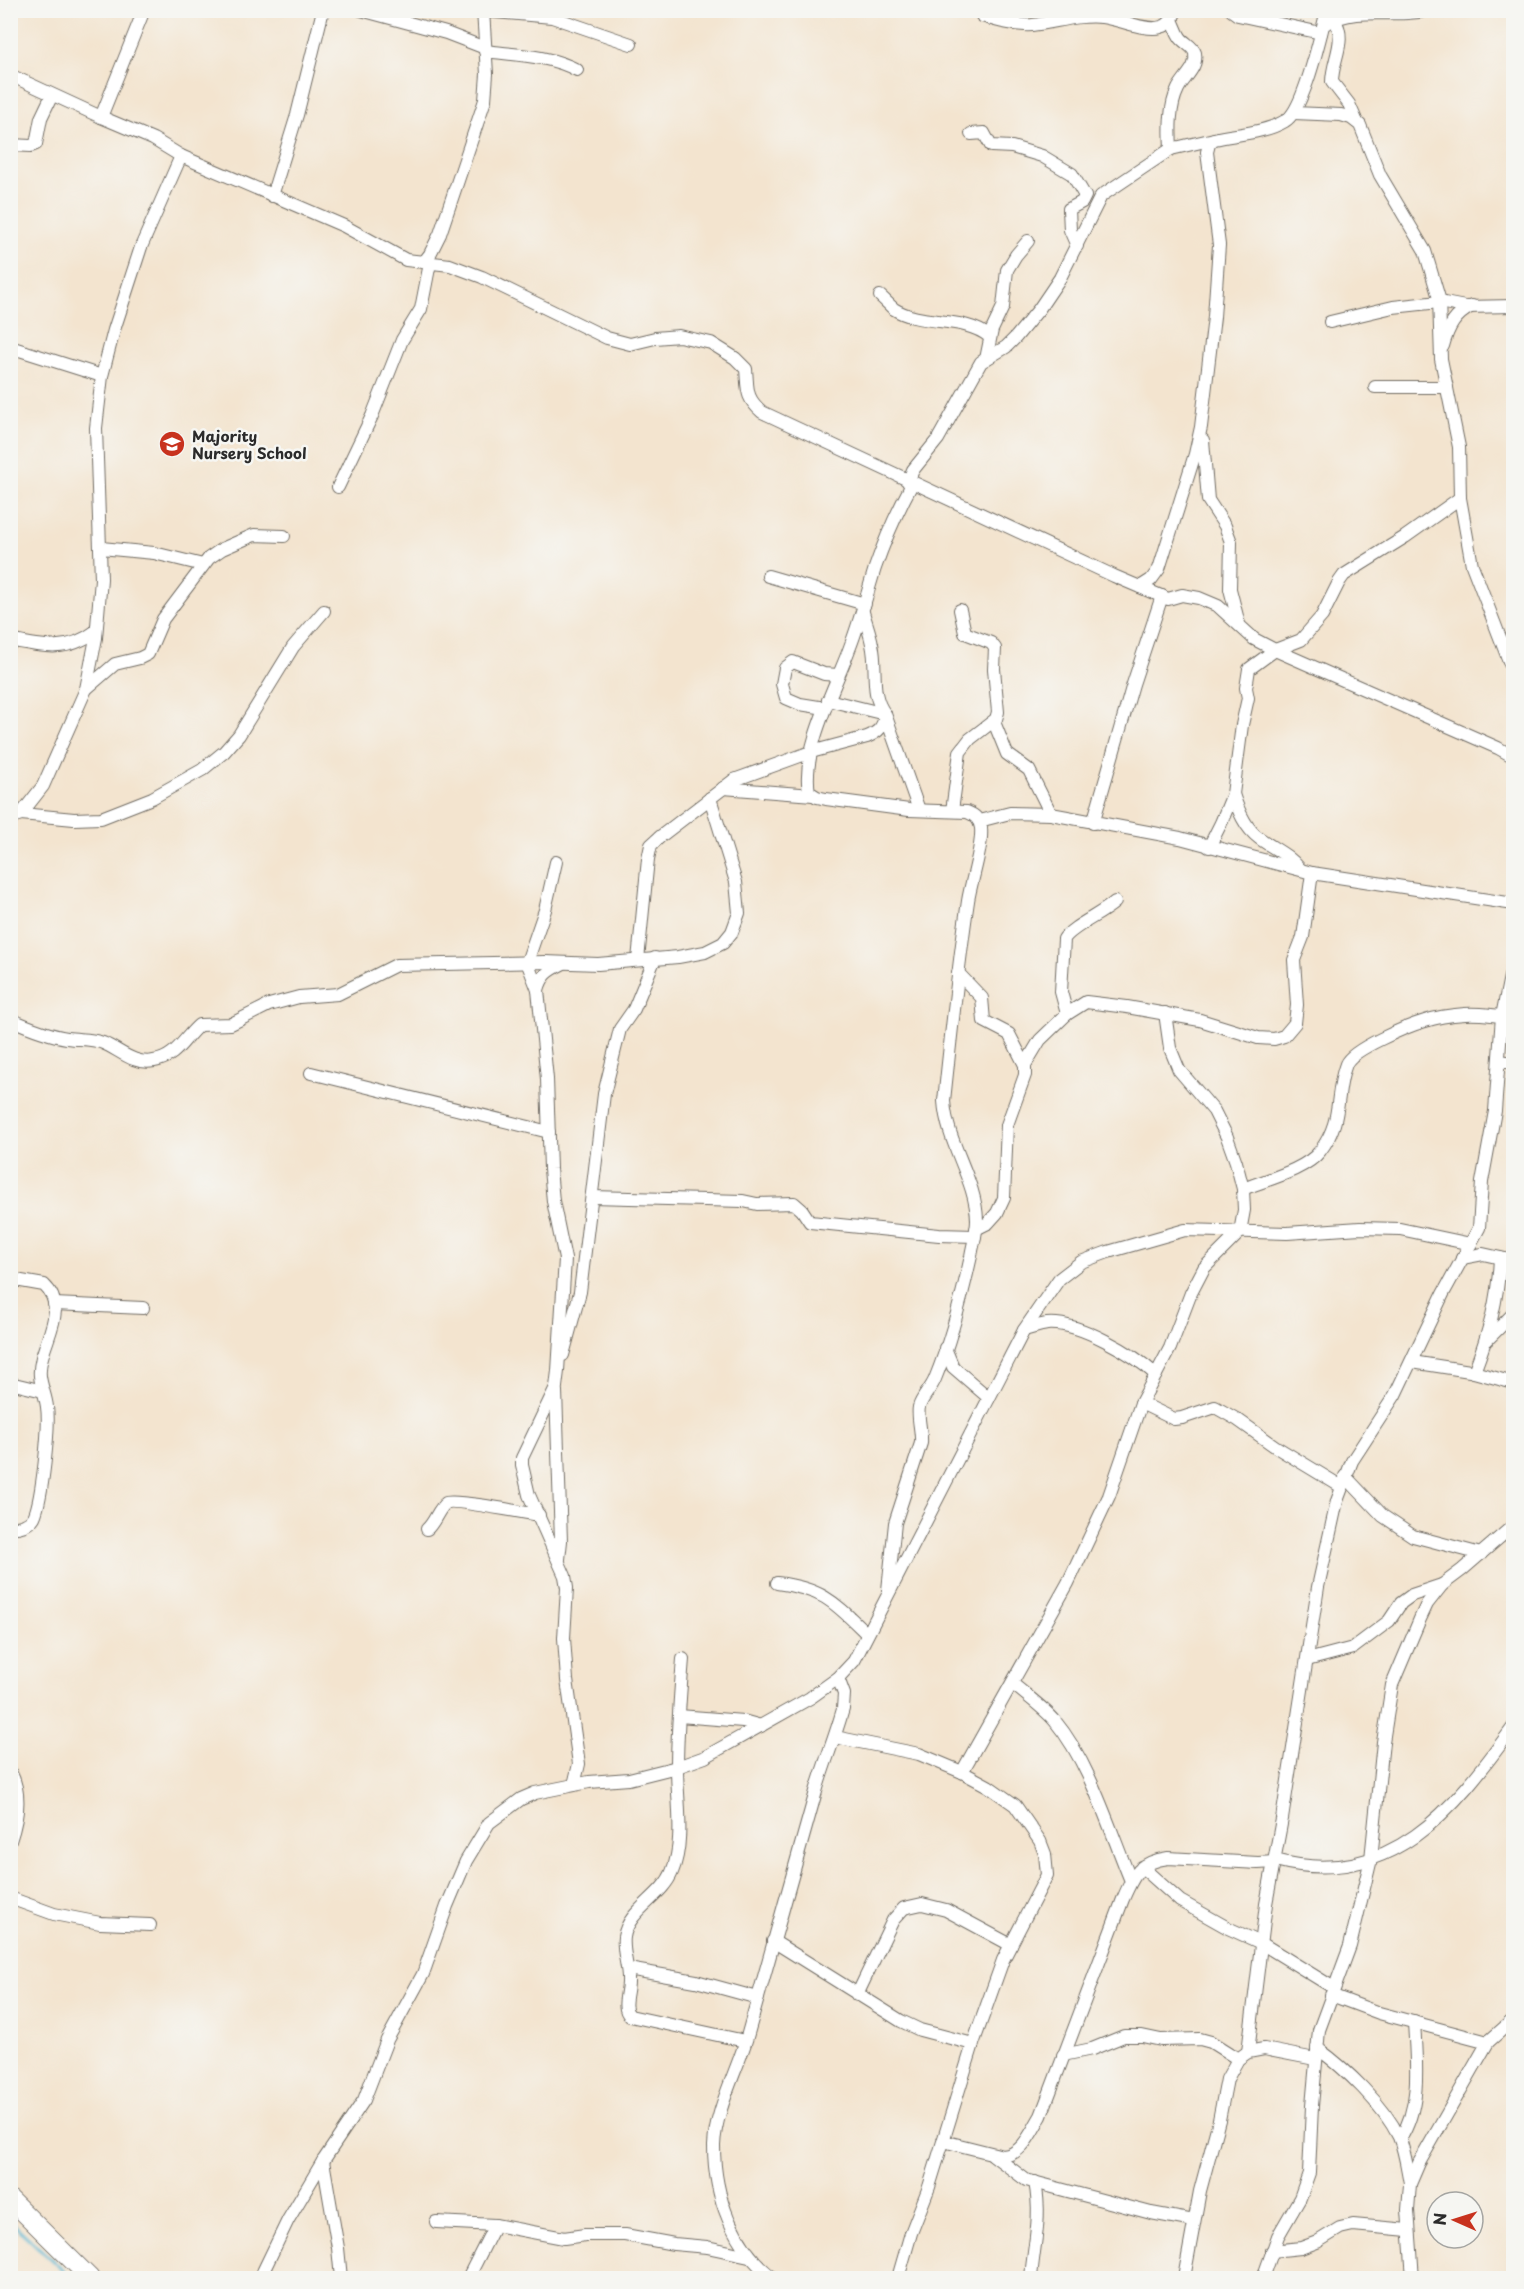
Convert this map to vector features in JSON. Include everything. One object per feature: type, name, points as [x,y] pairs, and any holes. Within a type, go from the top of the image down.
[{"type":"main road","points":[[10,2199],[90,2278]]},
{"type":"street","points":[[101,117],[144,10]]},
{"type":"street","points":[[272,196],[297,115],[323,10]]},
{"type":"street","points":[[361,10],[437,30],[485,50],[542,58],[565,63],[577,70]]},
{"type":"street","points":[[1232,10],[1238,15],[1327,22],[1341,30],[1332,82],[1349,104],[1360,125],[1380,175],[1425,251],[1435,280],[1441,359],[1459,447],[1460,498],[1472,566],[1514,674]]},
{"type":"street","points":[[813,795],[809,792],[808,773],[811,752],[826,704],[864,608],[883,546],[910,483],[913,470],[938,439],[981,362],[1006,347],[1039,309],[1060,278],[1101,196],[1171,149],[1284,122],[1294,113],[1327,22],[1347,14],[1404,15],[1429,10]]},
{"type":"street","points":[[339,488],[372,416],[402,340],[421,309],[427,262],[440,234],[485,100],[487,75],[483,11],[534,12],[631,44]]},
{"type":"street","points":[[982,16],[1021,25],[1099,16],[1161,28],[1174,15],[1181,39],[1194,49],[1196,56],[1195,65],[1177,90],[1170,129],[1171,149]]},
{"type":"street","points":[[10,75],[153,139],[181,156],[344,226],[406,260],[450,265],[482,277],[607,338],[630,344],[679,336],[711,343],[735,358],[746,369],[747,395],[751,403],[762,412],[1040,543],[1162,596],[1170,599],[1179,594],[1199,598],[1218,606],[1254,639],[1275,650],[1514,757]]},
{"type":"street","points":[[10,145],[31,146],[36,144],[41,118],[52,94]]},
{"type":"street","points":[[1294,113],[1341,115],[1356,120]]},
{"type":"street","points":[[971,134],[984,133],[991,146],[1012,147],[1042,156],[1072,174],[1084,196],[1082,202],[1069,209],[1070,230],[1077,246]]},
{"type":"street","points":[[1140,586],[1151,580],[1159,569],[1189,480],[1201,427],[1219,258],[1219,237],[1207,152],[1209,144],[1214,139]]},
{"type":"street","points":[[16,816],[43,786],[86,689],[96,631],[101,579],[96,428],[102,376],[114,330],[141,248],[181,156]]},
{"type":"street","points":[[986,359],[990,337],[1003,307],[1007,270],[1028,241]]},
{"type":"street","points":[[880,296],[893,308],[903,313],[926,320],[965,325],[983,331],[990,337]]},
{"type":"street","points":[[1330,322],[1393,307],[1438,302],[1472,306],[1514,306]]},
{"type":"street","points":[[1441,359],[1444,342],[1454,320],[1460,313],[1472,306]]},
{"type":"street","points":[[10,347],[102,376]]},
{"type":"street","points":[[1375,387],[1447,387]]},
{"type":"street","points":[[1201,427],[1208,500],[1225,526],[1231,542],[1230,589],[1239,624]]},
{"type":"street","points":[[1209,847],[1233,794],[1248,698],[1246,688],[1249,669],[1275,650],[1300,640],[1322,616],[1344,575],[1405,537],[1460,498]]},
{"type":"street","points":[[86,689],[115,664],[148,654],[163,619],[203,565],[222,549],[254,535],[284,536]]},
{"type":"street","points":[[101,548],[154,554],[203,565]]},
{"type":"street","points":[[768,576],[864,608]]},
{"type":"street","points":[[1093,823],[1133,684],[1162,596]]},
{"type":"street","points":[[864,608],[873,645],[874,691],[880,708],[885,714],[919,810]]},
{"type":"street","points":[[952,811],[960,752],[970,739],[994,722],[998,712],[994,669],[995,648],[991,643],[965,633],[960,610]]},
{"type":"street","points":[[16,816],[101,818],[152,798],[202,770],[224,753],[239,735],[292,647],[324,611]]},
{"type":"street","points":[[10,640],[51,648],[82,641],[96,631]]},
{"type":"street","points":[[838,675],[824,674],[793,662],[785,668],[783,693],[786,698],[800,704],[826,704],[885,714]]},
{"type":"street","points":[[638,960],[651,845],[723,788],[752,773],[811,752],[874,734],[882,726],[885,714]]},
{"type":"street","points":[[994,722],[1007,754],[1029,770],[1051,814]]},
{"type":"street","points":[[784,792],[796,788],[808,773]]},
{"type":"street","points":[[723,788],[813,795],[826,799],[919,810],[967,812],[979,821],[981,830],[971,880],[958,973],[944,1110],[950,1138],[974,1197],[977,1220],[965,1283],[945,1348],[934,1382],[919,1408],[921,1443],[895,1523],[888,1594]]},
{"type":"street","points":[[1233,794],[1239,813],[1256,836],[1286,854],[1300,869]]},
{"type":"street","points":[[10,1019],[55,1035],[101,1042],[124,1056],[142,1062],[154,1061],[171,1055],[181,1047],[199,1025],[231,1024],[269,1005],[298,997],[338,994],[396,964],[527,962],[598,964],[678,957],[705,952],[723,943],[732,932],[739,914],[736,882],[710,798]]},
{"type":"street","points":[[979,821],[1010,813],[1051,814],[1180,838],[1312,873],[1514,904]]},
{"type":"street","points":[[556,862],[545,910],[527,962],[538,990],[547,1079],[549,1169],[565,1259],[556,1387],[561,1541],[559,1560]]},
{"type":"street","points":[[1025,1065],[1040,1040],[1067,1014],[1080,1004],[1091,1002],[1200,1020],[1258,1038],[1274,1039],[1284,1036],[1294,1023],[1297,1005],[1293,960],[1303,937],[1312,873]]},
{"type":"street","points":[[1067,1014],[1061,992],[1060,976],[1064,939],[1068,932],[1094,918],[1115,902]]},
{"type":"street","points":[[1184,2278],[1194,2221],[1227,2079],[1243,2055],[1318,1587],[1343,1482],[1352,1461],[1395,1395],[1479,1228],[1482,1182],[1495,1111],[1502,1016],[1513,962],[1514,943]]},
{"type":"street","points":[[558,1371],[580,1292],[604,1094],[620,1029],[634,1009],[655,958]]},
{"type":"street","points":[[538,990],[546,972],[562,964]]},
{"type":"street","points":[[592,1197],[743,1201],[757,1204],[794,1203],[810,1222],[939,1235],[975,1233],[997,1213],[1004,1198],[1006,1132],[1025,1075],[1025,1065],[1010,1034],[984,1021],[982,998],[958,973]]},
{"type":"street","points":[[962,1772],[1068,1583],[1109,1496],[1141,1403],[1181,1323],[1191,1293],[1204,1268],[1240,1232],[1244,1210],[1243,1189],[1227,1137],[1214,1111],[1179,1070],[1170,1048],[1165,1013]]},
{"type":"street","points":[[1243,1189],[1305,1164],[1319,1153],[1338,1115],[1346,1064],[1351,1056],[1365,1046],[1425,1021],[1467,1013],[1502,1016]]},
{"type":"street","points":[[1499,1061],[1514,1063]]},
{"type":"street","points":[[311,1073],[549,1132]]},
{"type":"street","points":[[260,2278],[288,2220],[364,2100],[387,2040],[423,1974],[447,1906],[478,1838],[489,1823],[521,1799],[535,1793],[589,1782],[629,1779],[677,1767],[705,1757],[810,1698],[838,1678],[854,1661],[1024,1330],[1059,1279],[1081,1263],[1108,1252],[1185,1230],[1287,1233],[1360,1228],[1400,1229],[1471,1244]]},
{"type":"street","points":[[1462,1258],[1483,1254],[1514,1261]]},
{"type":"street","points":[[1474,1372],[1486,1341],[1499,1290],[1500,1258]]},
{"type":"street","points":[[10,1279],[44,1285],[49,1290],[54,1304],[55,1317],[40,1365],[47,1407],[47,1432],[39,1497],[34,1518],[26,1525],[18,1528],[10,1527]]},
{"type":"street","points":[[54,1304],[143,1308]]},
{"type":"street","points":[[1486,1341],[1514,1313]]},
{"type":"street","points":[[1024,1330],[1047,1324],[1075,1327],[1141,1360],[1156,1375]]},
{"type":"street","points":[[945,1348],[953,1367],[989,1398]]},
{"type":"street","points":[[1412,1362],[1474,1372],[1514,1383]]},
{"type":"street","points":[[10,1383],[43,1391]]},
{"type":"street","points":[[556,1387],[522,1458],[523,1478],[559,1560],[567,1588],[564,1638],[567,1680],[579,1764],[589,1782]]},
{"type":"street","points":[[1141,1403],[1174,1419],[1215,1407],[1276,1447],[1343,1482],[1383,1516],[1413,1536],[1480,1554]]},
{"type":"street","points":[[427,1529],[450,1501],[539,1515]]},
{"type":"street","points":[[1263,2278],[1278,2236],[1300,2198],[1309,2173],[1319,2030],[1350,1946],[1371,1859],[1383,1742],[1392,1685],[1423,1612],[1442,1585],[1514,1525]]},
{"type":"street","points":[[777,1583],[815,1591],[829,1599],[867,1634]]},
{"type":"street","points":[[1307,1660],[1353,1648],[1389,1621],[1401,1603],[1412,1596],[1442,1585]]},
{"type":"street","points":[[683,1659],[677,1767],[679,1836],[673,1872],[660,1892],[632,1919],[627,1927],[624,1947],[628,1969],[625,2007],[630,2016],[746,2041]]},
{"type":"street","points":[[773,2278],[749,2256],[730,2225],[720,2194],[714,2142],[720,2115],[746,2041],[815,1794],[843,1708],[844,1694],[838,1678]]},
{"type":"street","points":[[1013,1684],[1054,1720],[1071,1744],[1086,1771],[1131,1881]]},
{"type":"street","points":[[679,1716],[743,1721],[761,1726]]},
{"type":"street","points":[[944,2140],[993,2154],[1011,2155],[1023,2145],[1041,2116],[1131,1881],[1142,1867],[1154,1860],[1168,1858],[1258,1863],[1275,1861],[1293,1865],[1329,1866],[1356,1864],[1371,1859],[1405,1844],[1435,1819],[1478,1774],[1514,1726]]},
{"type":"street","points":[[835,1737],[919,1754],[988,1786],[1015,1805],[1040,1841],[1045,1854],[1047,1875],[1003,1960],[973,2044],[898,2278]]},
{"type":"street","points":[[574,1785],[579,1764]]},
{"type":"street","points":[[10,1771],[19,1795],[18,1812],[10,1841]]},
{"type":"street","points":[[1142,1867],[1180,1901],[1228,1928],[1261,1942],[1332,1991],[1379,2013],[1488,2042]]},
{"type":"street","points":[[10,1898],[54,1914],[100,1923],[150,1925]]},
{"type":"street","points":[[857,1995],[892,1920],[904,1908],[922,1904],[946,1910],[1011,1945]]},
{"type":"street","points":[[773,1941],[901,2021],[920,2030],[973,2044]]},
{"type":"street","points":[[628,1969],[696,1981],[758,1998]]},
{"type":"street","points":[[1410,2184],[1419,2163],[1488,2042],[1514,2019]]},
{"type":"street","points":[[1400,2139],[1408,2126],[1413,2107],[1417,2070],[1414,2022]]},
{"type":"street","points":[[1063,2055],[1092,2049],[1124,2036],[1142,2036],[1161,2040],[1200,2039],[1243,2055],[1264,2049],[1316,2053],[1341,2066],[1362,2087],[1392,2125],[1400,2139],[1410,2184],[1408,2230],[1413,2278]]},
{"type":"street","points":[[993,2154],[1026,2180],[1151,2213],[1194,2221]]},
{"type":"street","points":[[323,2162],[341,2278]]},
{"type":"street","points":[[1031,2278],[1039,2222],[1039,2203],[1035,2182]]},
{"type":"street","points":[[436,2222],[495,2225],[564,2238],[585,2235],[625,2235],[674,2244],[707,2247],[749,2256]]},
{"type":"street","points":[[468,2278],[495,2225]]},
{"type":"street","points":[[1272,2251],[1301,2248],[1317,2242],[1340,2228],[1353,2225],[1408,2230]]},
{"type":"waterway","points":[[10,2221],[71,2278]]},
{"type":"place","name":"Majority Nursery School","points":[[172,444]]}]
